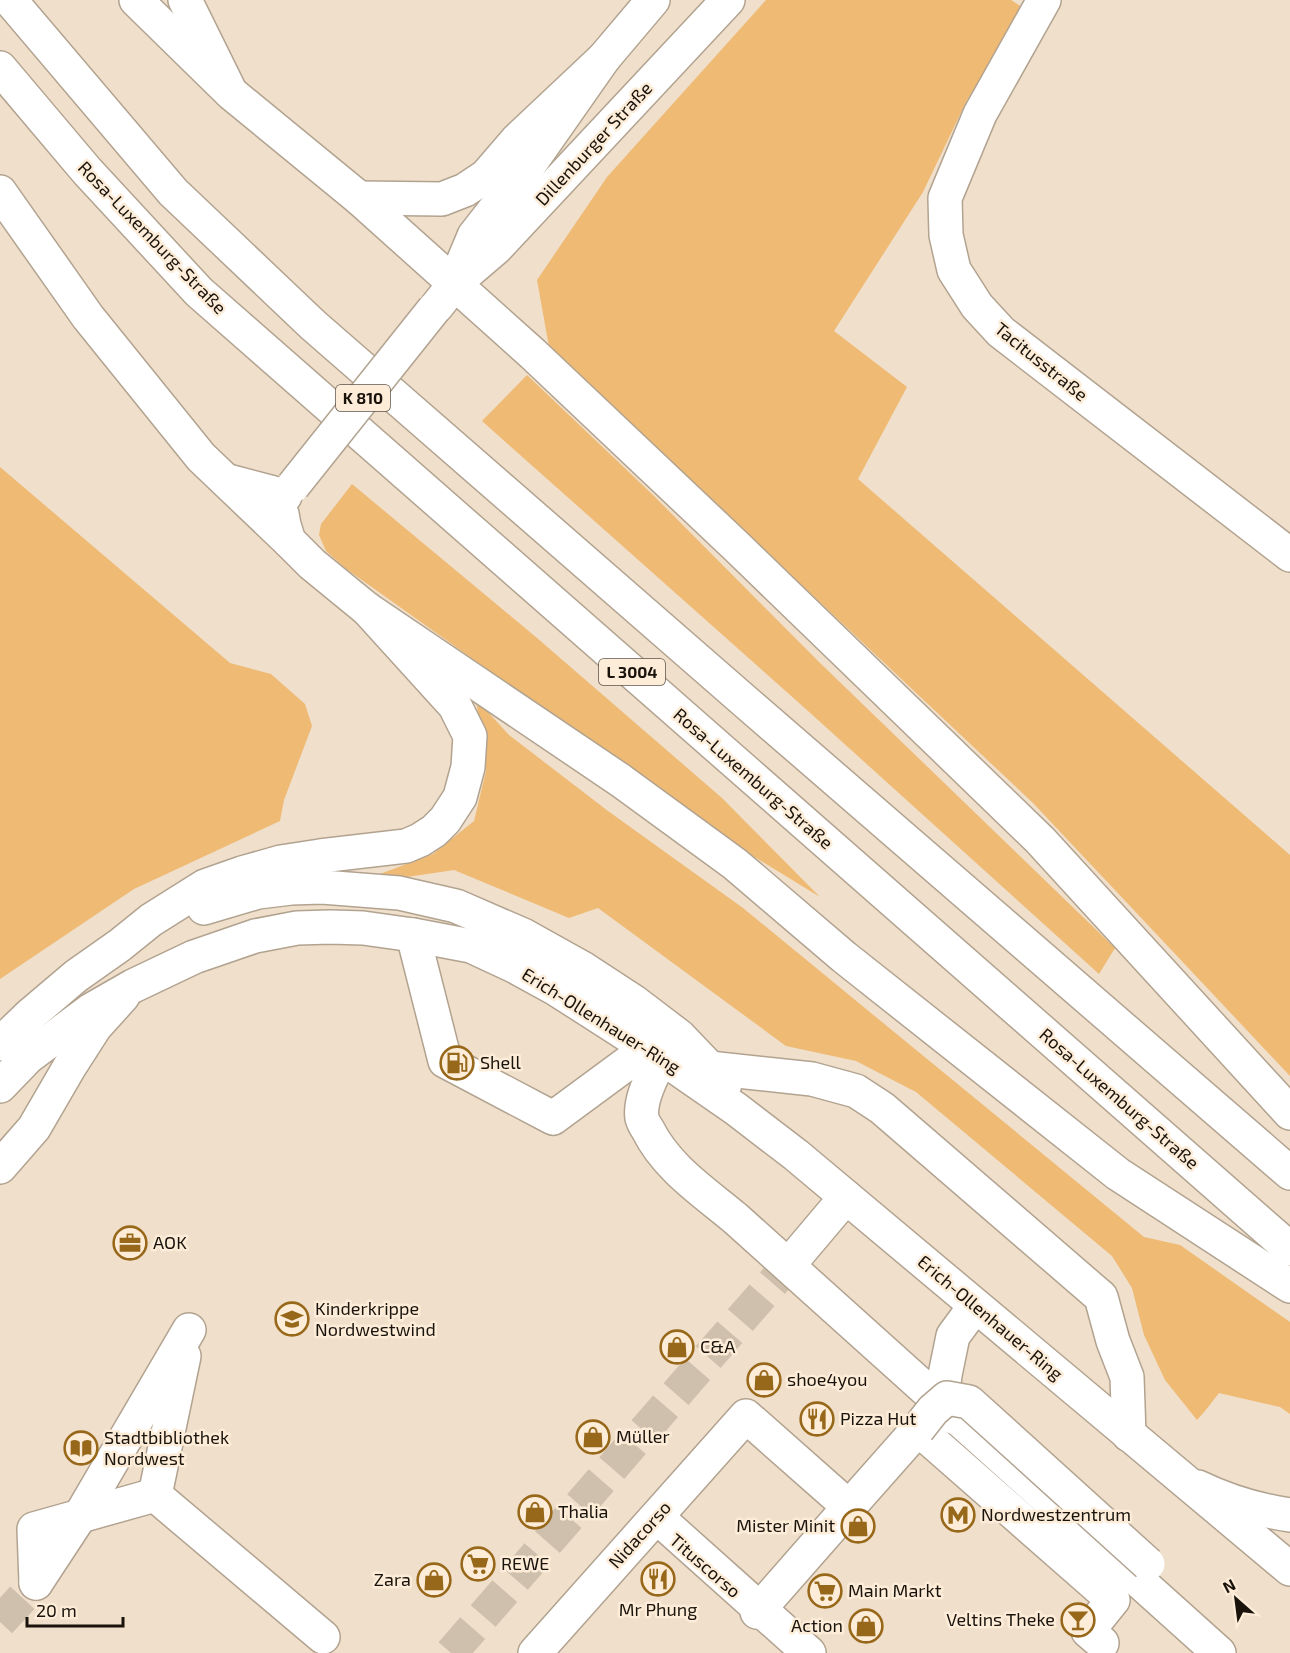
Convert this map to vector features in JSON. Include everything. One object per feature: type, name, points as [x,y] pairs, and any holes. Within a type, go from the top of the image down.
[{"type":"main road","name":"L 3004","points":[[10,0],[172,192],[314,325],[1290,1173]]},
{"type":"main road","points":[[136,0],[231,93],[359,198],[455,283],[737,547],[1040,840],[1290,1113]]},
{"type":"main road","points":[[185,0],[231,93]]},
{"type":"main road","name":"Dillenburger Straße","points":[[455,283],[474,237],[527,168],[604,58],[652,0]]},
{"type":"main road","name":"Dillenburger Straße","points":[[289,491],[455,283],[496,248],[728,0]]},
{"type":"main road","name":"Tacitusstraße","points":[[1044,0],[980,114],[945,198],[946,235],[954,270],[977,306],[1001,333],[1290,555]]},
{"type":"main road","points":[[359,198],[442,198],[465,190],[486,176],[517,140],[604,58]]},
{"type":"main road","name":"Rosa-Luxemburg-Straße","points":[[0,68],[87,171],[199,292],[1290,1249]]},
{"type":"main road","points":[[0,192],[88,317],[201,457],[312,564],[367,609],[620,780],[735,864],[844,957],[1118,1174],[1290,1286]]},
{"type":"main road","points":[[224,480],[289,491],[282,510],[289,541]]},
{"type":"main road","name":"Erich-Ollenhauer-Ring","points":[[1,1043],[30,1014],[76,976],[152,920],[205,886],[281,862],[406,846],[434,831],[446,820],[464,782],[470,736],[455,706],[367,609]]},
{"type":"main road","name":"Erich-Ollenhauer-Ring","points":[[120,945],[168,921],[221,902],[291,888],[322,887],[399,893],[456,906],[523,935],[584,969],[633,1001],[679,1036],[796,1155]]},
{"type":"main road","name":"Erich-Ollenhauer-Ring","points":[[0,1086],[28,1057],[91,1010],[133,986],[194,957],[255,936],[297,928],[363,928],[471,946],[556,989],[736,1109],[796,1155],[1290,1569]]},
{"type":"main road","points":[[413,935],[445,1061],[553,1118],[655,1053]]},
{"type":"main road","points":[[0,1167],[34,1128],[94,1027],[133,986]]},
{"type":"main road","points":[[655,1053],[653,1072],[644,1097],[642,1118],[667,1159],[1065,1515],[1136,1566],[1222,1650]]},
{"type":"main road","name":"Erich-Ollenhauer-Ring","points":[[710,1068],[812,1079],[856,1091],[882,1108],[1101,1297],[1113,1341],[1127,1377],[1129,1435]]},
{"type":"main road","points":[[797,1255],[846,1197]]},
{"type":"main road","points":[[975,1306],[953,1336],[945,1376],[944,1393],[949,1410],[960,1428],[1119,1566],[1222,1650]]},
{"type":"main road","points":[[189,1330],[155,1495],[80,1516],[189,1330]]},
{"type":"main road","name":"Tituscorso","points":[[757,1612],[933,1410],[947,1398],[969,1402],[1136,1566]]},
{"type":"main road","name":"Nidacorso","points":[[540,1653],[746,1416],[849,1507]]},
{"type":"main road","points":[[918,1429],[1113,1600],[1088,1631],[1102,1642]]},
{"type":"main road","points":[[1185,1480],[1219,1497],[1255,1509],[1290,1515]]},
{"type":"main road","points":[[155,1495],[323,1637]]},
{"type":"main road","name":"Nidacorso","points":[[535,1653],[657,1518]]},
{"type":"main road","name":"Tituscorso","points":[[657,1518],[804,1653]]},
{"type":"main road","name":"Tituscorso","points":[[657,1518],[809,1653]]},
{"type":"shaded area","points":[[766,0],[1011,0],[1025,9],[967,100],[923,192],[834,331],[907,387],[858,479],[1290,855],[1290,1076],[1033,803],[549,347],[537,280],[607,177]]},
{"type":"shaded area","points":[[527,375],[654,496],[818,661],[1115,948],[1099,974],[482,421]]},
{"type":"shaded area","points":[[0,467],[230,663],[271,674],[305,704],[312,726],[284,800],[280,821],[134,889],[0,979]]},
{"type":"shaded area","points":[[352,484],[537,638],[722,798],[820,897],[727,840],[345,568],[326,551],[319,535],[321,524]]},
{"type":"shaded area","points":[[476,699],[509,735],[608,811],[743,908],[1144,1237],[1180,1245],[1290,1322],[1290,1414],[1280,1407],[1219,1393],[1197,1420],[1165,1380],[1144,1335],[1132,1288],[1112,1256],[916,1092],[856,1061],[786,1046],[598,908],[569,918],[454,870],[407,877],[380,874],[433,854],[474,821],[486,771]]},
{"type":"tunnel","points":[[451,1653],[797,1255]]},
{"type":"tunnel","points":[[0,1622],[36,1583]]},
{"type":"place","name":"Shell","points":[[457,1063]]},
{"type":"place","name":"AOK","points":[[130,1243]]},
{"type":"place","name":"Kinderkrippe Nordwestwind","points":[[292,1319]]},
{"type":"place","name":"C&A","points":[[677,1347]]},
{"type":"place","name":"shoe4you","points":[[764,1380]]},
{"type":"place","name":"Pizza Hut","points":[[817,1419]]},
{"type":"place","name":"Müller","points":[[593,1437]]},
{"type":"place","name":"Stadtbibliothek Nordwest","points":[[81,1448]]},
{"type":"place","name":"Thalia","points":[[535,1512]]},
{"type":"place","name":"Nordwestzentrum","points":[[958,1515]]},
{"type":"place","name":"Mister Minit","points":[[858,1526]]},
{"type":"place","name":"REWE","points":[[478,1564]]},
{"type":"place","name":"Mr Phung","points":[[658,1579]]},
{"type":"place","name":"Zara","points":[[434,1580]]},
{"type":"place","name":"Main Markt","points":[[825,1591]]},
{"type":"place","name":"Veltins Theke","points":[[1078,1620]]},
{"type":"place","name":"Action","points":[[866,1626]]}]
